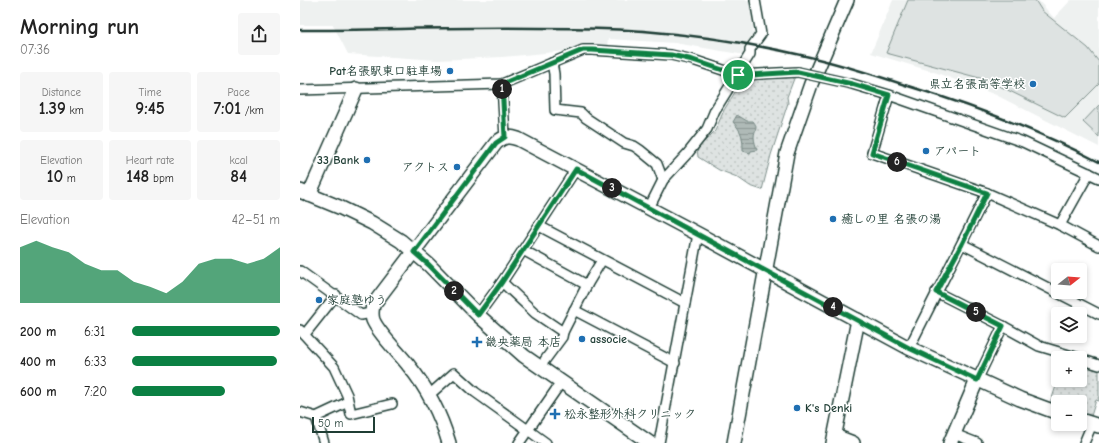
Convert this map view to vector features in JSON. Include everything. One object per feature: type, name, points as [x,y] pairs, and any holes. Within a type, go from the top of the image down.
[{"type":"street","points":[[649,208],[664,180],[707,129],[715,110],[738,75],[750,54],[750,49],[761,34],[755,0]]},
{"type":"street","points":[[734,443],[787,153],[812,84],[847,0]]},
{"type":"street","points":[[300,90],[502,84],[583,50],[671,55],[693,60],[738,75],[798,72],[852,84],[889,95],[1023,142],[1099,178]]},
{"type":"street","points":[[552,63],[554,74],[555,110],[581,113],[586,118],[624,143],[634,146],[657,164],[664,180]]},
{"type":"street","points":[[502,84],[505,137]]},
{"type":"street","points":[[356,88],[304,193],[372,223],[401,241],[429,265],[478,315],[524,356],[650,443]]},
{"type":"street","points":[[889,95],[872,153],[987,193],[1060,225],[1099,246]]},
{"type":"street","points":[[449,443],[439,417],[428,396],[410,367],[377,327],[371,313],[373,305],[496,143],[505,137],[518,139],[576,169],[909,348],[1020,399],[1051,410]]},
{"type":"street","points":[[478,315],[502,282],[576,169]]},
{"type":"street","points":[[1060,225],[1089,173]]},
{"type":"street","points":[[909,348],[987,193]]},
{"type":"street","points":[[539,226],[686,303]]},
{"type":"street","points":[[659,443],[698,234]]},
{"type":"street","points":[[962,244],[1099,314]]},
{"type":"street","points":[[523,250],[587,285]]},
{"type":"street","points":[[545,360],[562,337],[574,310],[602,260]]},
{"type":"street","points":[[300,271],[360,315],[371,313]]},
{"type":"street","points":[[502,282],[535,313],[563,332]]},
{"type":"street","points":[[936,292],[1039,346],[1056,351]]},
{"type":"street","points":[[336,296],[302,332],[334,367],[347,395],[352,414],[392,404]]},
{"type":"street","points":[[574,310],[675,363]]},
{"type":"street","points":[[852,443],[834,439],[858,320]]},
{"type":"street","points":[[977,443],[952,438],[977,380],[1003,326]]},
{"type":"street","points":[[1087,361],[1099,365]]},
{"type":"street","points":[[428,396],[454,374],[475,392],[546,443]]},
{"type":"street","points":[[519,443],[562,381]]},
{"type":"street","points":[[300,412],[316,417],[348,402]]},
{"type":"street","points":[[316,417],[324,443]]},
{"type":"street","points":[[1084,443],[1090,423]]},
{"type":"shaded area","points":[[300,0],[751,0],[753,30],[752,41],[745,55],[675,43],[608,39],[607,47],[502,57],[438,60],[348,54],[333,25],[300,25]]},
{"type":"shaded area","name":"県立名張高等学校","points":[[893,0],[1038,0],[1054,18],[1071,0],[1099,0],[1099,147],[996,95],[937,73],[871,53]]},
{"type":"shaded area","name":"県立名張高等学校","points":[[908,0],[1035,0],[1042,11],[1088,48],[1099,62],[1099,84],[1065,118],[987,80],[886,53]]},
{"type":"shaded area","points":[[795,76],[787,97],[788,103],[771,155],[762,190],[750,186],[737,177],[719,170],[698,157],[697,149],[715,131],[724,110],[742,81]]},
{"type":"shaded area","points":[[1099,105],[1099,137],[1083,122]]},
{"type":"shaded area","points":[[737,115],[747,121],[753,121],[755,123],[756,127],[754,139],[757,150],[751,151],[750,153],[743,151],[741,135],[733,122]]},
{"type":"shaded area","points":[[1087,365],[1099,368],[1099,401],[1096,400],[1091,416],[1087,415],[1087,395],[1053,395],[1056,387],[1087,387]]},
{"type":"railway","points":[[300,30],[595,28],[672,34],[728,41],[783,51],[828,62],[933,94],[981,110],[1029,129],[1099,162]]},
{"type":"place","name":"Pat名張駅東口駐車場","points":[[450,71]]},
{"type":"place","name":"県立名張高等学校","points":[[1033,84]]},
{"type":"place","name":"アパート","points":[[926,151]]},
{"type":"place","name":"33 Bank","points":[[367,160]]},
{"type":"place","name":"アクトス","points":[[457,167]]},
{"type":"place","name":"癒しの里 名張の湯","points":[[833,219]]},
{"type":"place","name":"家庭塾ゆう","points":[[319,300]]},
{"type":"place","name":"associe","points":[[582,339]]},
{"type":"place","name":"畿央薬局 本店","points":[[477,342]]},
{"type":"place","name":"K's Denki","points":[[797,408]]},
{"type":"place","name":"松永整形外科クリニック","points":[[555,414]]},
{"type":"route","points":[[583,50],[671,55],[693,60],[738,75],[798,72],[852,84],[889,95],[872,153],[987,193],[936,292],[1003,326],[977,380],[909,348],[576,169],[502,282],[478,315],[442,280],[429,265],[414,252],[496,143],[505,137],[502,84],[583,50]]}]
